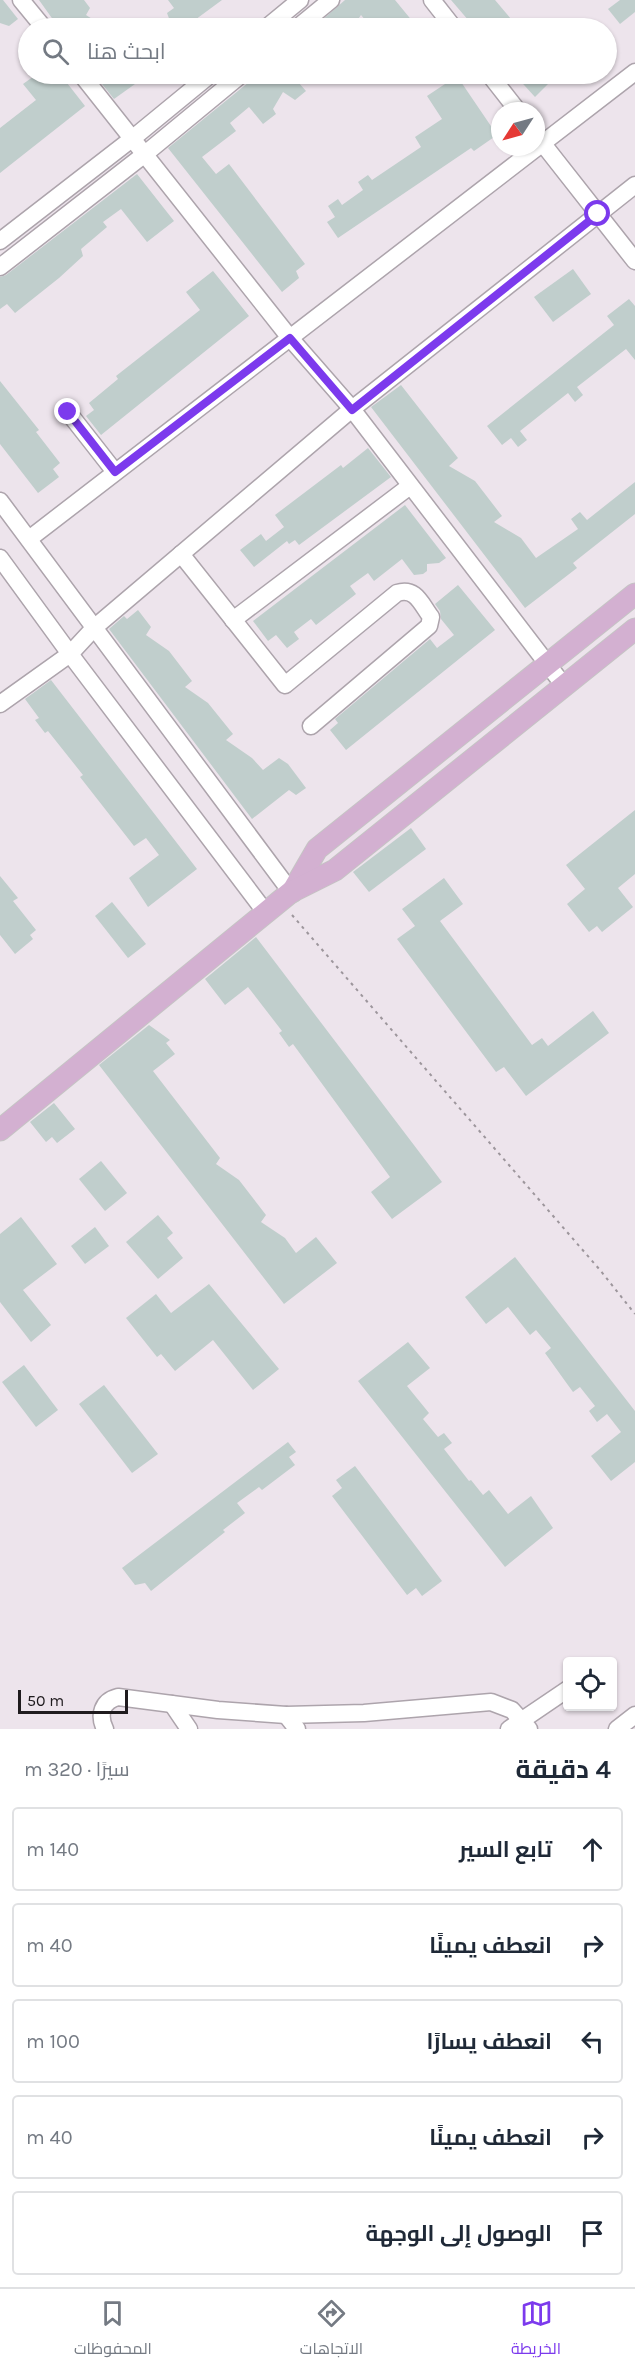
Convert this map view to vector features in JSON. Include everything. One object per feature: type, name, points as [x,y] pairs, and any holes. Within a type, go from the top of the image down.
[{"type":"main road","points":[[279,902],[317,849],[635,594]]},
{"type":"main road","points":[[0,1130],[279,902],[335,870],[635,629]]},
{"type":"street","points":[[21,0],[36,18]]},
{"type":"street","points":[[278,18],[300,0]]},
{"type":"street","points":[[309,18],[331,0]]},
{"type":"street","points":[[432,0],[446,18]]},
{"type":"street","points":[[545,135],[635,72]]},
{"type":"street","points":[[89,84],[290,338],[352,410],[565,687]]},
{"type":"street","points":[[0,241],[199,84]]},
{"type":"street","points":[[0,267],[145,154],[230,84]]},
{"type":"street","points":[[497,84],[511,102]]},
{"type":"street","points":[[545,145],[635,261]]},
{"type":"street","points":[[29,539],[290,338],[519,156]]},
{"type":"street","points":[[0,704],[70,654],[95,627],[352,410],[635,185]]},
{"type":"street","points":[[68,412],[115,472]]},
{"type":"street","points":[[233,620],[410,486]]},
{"type":"street","points":[[3,510],[29,539],[95,627],[279,902]]},
{"type":"street","points":[[181,554],[285,685],[397,593],[406,590],[413,592],[431,617],[429,626],[311,726]]},
{"type":"street","points":[[0,558],[70,654],[279,902]]},
{"type":"street","points":[[105,1729],[101,1712],[107,1702],[118,1697],[218,1710],[286,1714],[364,1713],[490,1702],[505,1706],[521,1726],[563,1692]]},
{"type":"street","points":[[172,1704],[189,1729]]},
{"type":"street","points":[[286,1714],[297,1729]]},
{"type":"street","points":[[617,1729],[635,1715]]},
{"type":"path","points":[[279,902],[600,1270],[635,1314]]},
{"type":"building","points":[[0,0],[3,0],[18,19],[9,26],[0,23]]},
{"type":"building","points":[[39,0],[84,0],[90,8],[86,15],[91,18],[52,18]]},
{"type":"building","points":[[168,0],[222,0],[198,18],[169,18],[167,13],[174,8]]},
{"type":"building","points":[[345,0],[395,0],[410,18],[364,18],[361,15],[359,18],[324,18]]},
{"type":"building","points":[[451,0],[495,0],[510,18],[466,18]]},
{"type":"building","points":[[620,0],[635,0],[635,12],[620,24],[608,9]]},
{"type":"building","points":[[23,84],[68,84],[85,106],[0,173],[0,128],[36,100]]},
{"type":"building","points":[[102,84],[135,84],[114,99]]},
{"type":"building","points":[[247,84],[300,84],[306,91],[295,100],[283,92],[273,109],[276,114],[263,124],[249,107],[230,123],[236,131],[202,157],[216,174],[229,164],[305,264],[296,271],[299,278],[282,292],[168,148]]},
{"type":"building","points":[[445,84],[462,84],[491,126],[491,139],[474,151],[471,148],[338,238],[327,222],[335,217],[328,206],[338,199],[342,205],[363,190],[358,182],[368,175],[372,180],[421,147],[415,137],[442,119],[427,96]]},
{"type":"building","points":[[523,84],[548,84],[535,97]]},
{"type":"building","points":[[137,174],[174,221],[147,242],[121,209],[103,222],[107,227],[81,249],[83,256],[59,278],[15,313],[7,304],[0,309],[0,277],[6,275]]},
{"type":"building","points":[[573,269],[591,294],[553,322],[534,297]]},
{"type":"building","points":[[213,271],[249,316],[101,435],[86,416],[94,410],[89,403],[118,379],[116,376],[200,310],[186,292]]},
{"type":"building","points":[[629,299],[635,306],[635,360],[626,349],[577,387],[583,395],[575,402],[568,393],[520,431],[527,440],[518,447],[511,438],[502,445],[487,426],[614,325],[607,316]]},
{"type":"building","points":[[0,381],[39,430],[36,432],[60,463],[53,469],[59,477],[38,493],[0,444]]},
{"type":"building","points":[[401,385],[458,458],[449,466],[475,481],[502,516],[494,522],[521,538],[536,558],[578,529],[571,519],[580,512],[587,520],[635,482],[635,514],[573,563],[577,568],[525,608],[371,407]]},
{"type":"building","points":[[368,448],[391,477],[299,545],[295,540],[289,544],[287,541],[254,567],[240,550],[261,534],[266,541],[284,527],[275,515],[341,465],[343,468]]},
{"type":"building","points":[[405,505],[446,558],[439,563],[427,564],[427,571],[423,574],[414,575],[402,559],[374,581],[368,573],[350,586],[356,594],[316,625],[311,619],[294,632],[299,639],[287,648],[276,635],[268,641],[253,621]]},
{"type":"building","points":[[458,585],[495,630],[346,750],[330,730],[338,723],[335,719],[430,639],[437,648],[454,635],[441,619],[440,611],[435,604]]},
{"type":"building","points":[[138,610],[151,627],[146,635],[169,651],[192,681],[185,687],[208,703],[233,734],[226,740],[252,758],[263,770],[279,758],[288,764],[306,788],[296,795],[289,790],[252,819],[109,629],[124,616],[127,619]]},
{"type":"building","points":[[51,680],[197,869],[148,907],[129,878],[159,855],[146,838],[134,846],[80,777],[83,775],[48,731],[45,733],[35,720],[39,718],[25,699]]},
{"type":"building","points":[[635,810],[635,874],[618,888],[633,907],[602,932],[597,926],[589,932],[567,904],[585,889],[566,865]]},
{"type":"building","points":[[411,828],[426,849],[369,892],[353,872]]},
{"type":"building","points":[[0,876],[18,898],[13,901],[36,930],[30,935],[33,939],[15,954],[0,935]]},
{"type":"building","points":[[444,878],[463,904],[440,921],[532,1045],[542,1038],[548,1046],[593,1011],[609,1033],[526,1096],[504,1067],[496,1072],[397,939],[415,926],[402,909]]},
{"type":"building","points":[[112,902],[146,944],[128,958],[95,916]]},
{"type":"building","points":[[256,937],[442,1182],[392,1219],[371,1192],[390,1177],[293,1044],[289,1047],[279,1033],[282,1031],[248,987],[225,1005],[205,979]]},
{"type":"building","points":[[149,1025],[170,1040],[166,1043],[175,1054],[153,1071],[220,1158],[216,1164],[239,1180],[266,1215],[261,1222],[285,1238],[296,1253],[316,1237],[337,1263],[284,1304],[99,1065]]},
{"type":"building","points":[[54,1103],[75,1129],[57,1143],[52,1137],[46,1142],[30,1122]]},
{"type":"building","points":[[101,1161],[127,1193],[105,1211],[79,1179]]},
{"type":"building","points":[[158,1215],[173,1233],[167,1238],[183,1258],[158,1279],[126,1242]]},
{"type":"building","points":[[21,1217],[57,1264],[23,1290],[51,1325],[31,1342],[0,1302],[0,1234]]},
{"type":"building","points":[[95,1227],[109,1246],[85,1264],[71,1246]]},
{"type":"building","points":[[515,1257],[635,1411],[635,1462],[611,1481],[591,1456],[621,1432],[607,1414],[597,1422],[589,1411],[595,1406],[580,1387],[573,1392],[545,1353],[551,1348],[536,1330],[530,1335],[508,1307],[486,1324],[465,1297]]},
{"type":"building","points":[[209,1284],[279,1369],[253,1390],[213,1340],[175,1371],[161,1354],[157,1357],[126,1318],[156,1294],[171,1313]]},
{"type":"building","points":[[408,1342],[430,1368],[407,1386],[429,1413],[423,1419],[438,1437],[444,1433],[452,1443],[444,1449],[469,1481],[471,1480],[483,1495],[489,1490],[508,1514],[531,1496],[553,1528],[505,1567],[358,1381]]},
{"type":"building","points":[[24,1365],[58,1410],[36,1427],[2,1382]]},
{"type":"building","points":[[104,1385],[158,1454],[132,1473],[79,1404]]},
{"type":"building","points":[[288,1442],[296,1452],[289,1457],[295,1465],[262,1490],[259,1487],[237,1503],[245,1513],[223,1530],[225,1532],[151,1591],[145,1583],[135,1585],[122,1568]]},
{"type":"building","points":[[355,1466],[442,1581],[422,1596],[416,1588],[407,1595],[332,1496],[342,1488],[336,1480]]},
{"type":"route","points":[[68,412],[115,472],[290,338],[352,410],[598,214]]}]
